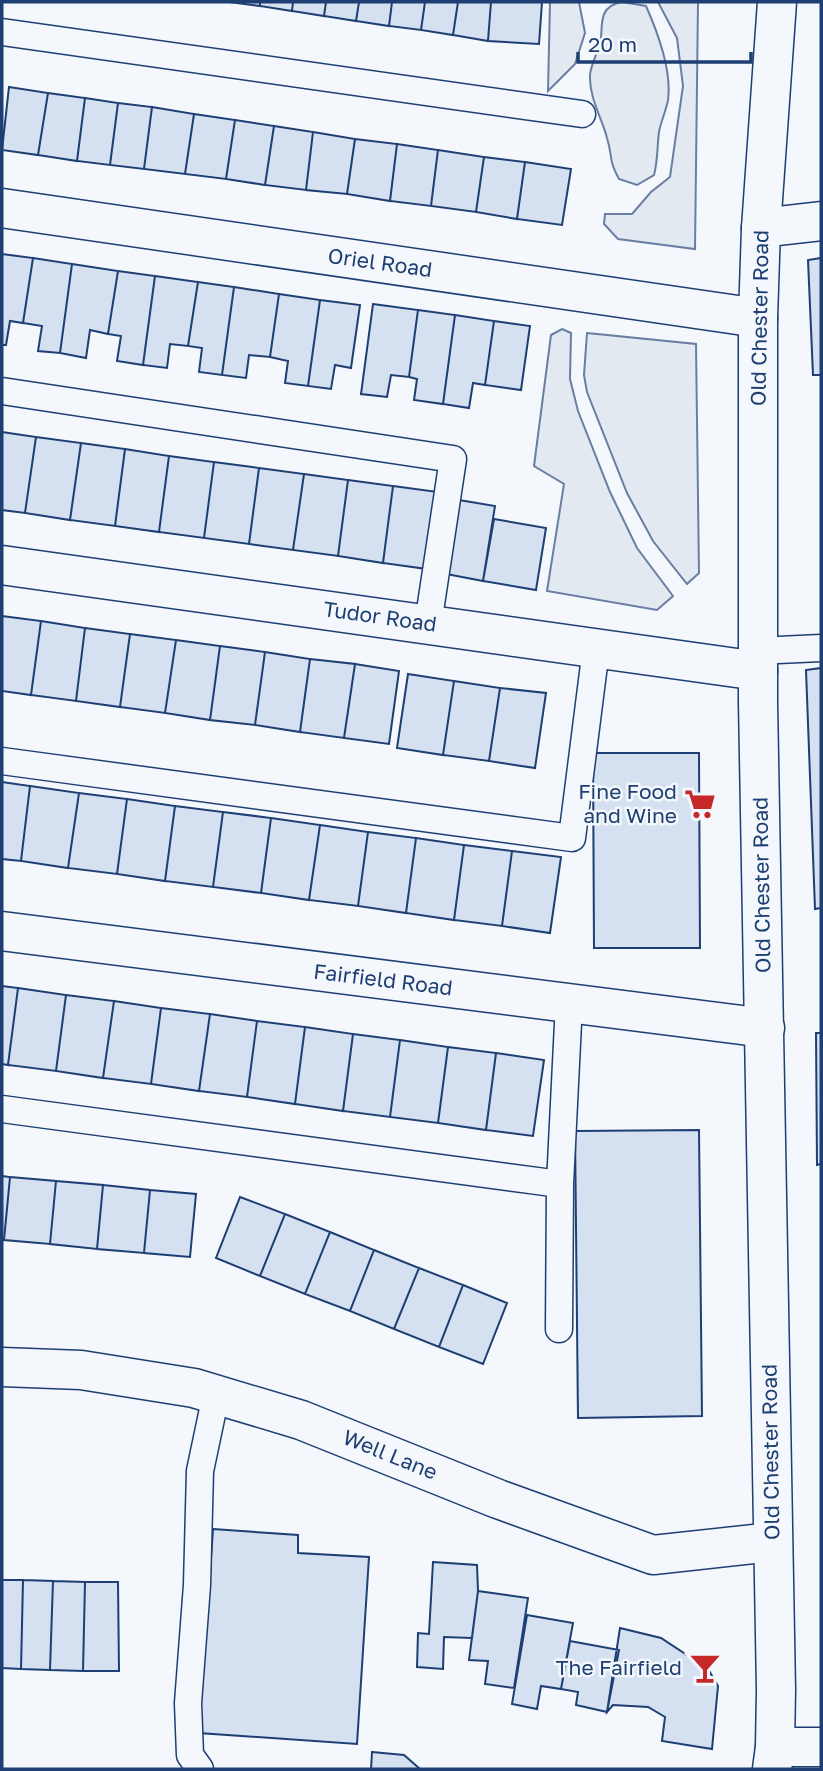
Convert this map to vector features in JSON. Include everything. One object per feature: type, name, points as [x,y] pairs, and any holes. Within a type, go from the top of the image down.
[{"type":"street","name":"Old Chester Road","points":[[774,1758],[758,661],[758,318],[761,228],[777,2]]},
{"type":"street","name":"Oriel Road","points":[[2,208],[758,318]]},
{"type":"street","points":[[761,228],[821,221]]},
{"type":"street","name":"Tudor Road","points":[[2,565],[596,649],[758,661]]},
{"type":"street","name":"Fairfield Road","points":[[2,931],[765,1028]]},
{"type":"street","name":"Well Lane","points":[[2,1367],[81,1370],[194,1388],[301,1420],[498,1499],[653,1555],[772,1542]]},
{"type":"street","points":[[774,1758],[821,1747]]},
{"type":"lane","points":[[2,35],[582,114]]},
{"type":"lane","points":[[2,391],[453,459],[428,624]]},
{"type":"lane","points":[[758,661],[821,648]]},
{"type":"lane","points":[[2,761],[503,832],[572,838],[596,649]]},
{"type":"lane","points":[[559,1329],[561,1184],[569,1003]]},
{"type":"lane","points":[[2,1109],[561,1184]]},
{"type":"lane","points":[[200,1769],[190,1755],[188,1703],[197,1585],[200,1471],[216,1395]]},
{"type":"shaded area","points":[[550,2],[579,2],[585,33],[575,64],[548,91]]},
{"type":"shaded area","points":[[622,2],[646,6],[666,64],[669,88],[659,132],[654,175],[637,185],[619,179],[590,83],[591,70],[601,39],[602,20],[610,7]]},
{"type":"shaded area","points":[[658,2],[698,2],[695,249],[618,239],[604,224],[605,214],[632,214],[651,192],[670,177],[683,86],[677,38]]},
{"type":"shaded area","points":[[562,329],[571,333],[570,379],[578,411],[610,492],[637,548],[673,596],[657,610],[547,591],[564,484],[534,466],[551,335]]},
{"type":"shaded area","points":[[587,333],[696,344],[699,573],[687,584],[653,541],[627,493],[587,392],[584,375]]},
{"type":"building","points":[[229,2],[260,2],[260,6]]},
{"type":"building","points":[[260,2],[293,2],[292,11],[260,6]]},
{"type":"building","points":[[293,2],[326,2],[324,16],[292,11]]},
{"type":"building","points":[[326,2],[359,2],[356,21],[324,16]]},
{"type":"building","points":[[359,2],[392,2],[389,26],[356,21]]},
{"type":"building","points":[[392,2],[425,2],[421,30],[389,26]]},
{"type":"building","points":[[425,2],[458,2],[453,35],[421,30]]},
{"type":"building","points":[[458,2],[491,2],[488,41],[453,35]]},
{"type":"building","points":[[491,2],[542,2],[539,44],[488,41]]},
{"type":"building","points":[[9,87],[48,93],[38,155],[2,150]]},
{"type":"building","points":[[48,93],[85,98],[77,161],[38,155]]},
{"type":"building","points":[[85,98],[118,103],[110,165],[77,161]]},
{"type":"building","points":[[118,103],[152,107],[144,169],[110,165]]},
{"type":"building","points":[[152,107],[194,114],[185,174],[144,169]]},
{"type":"building","points":[[194,114],[235,120],[226,179],[185,174]]},
{"type":"building","points":[[235,120],[274,126],[265,185],[226,179]]},
{"type":"building","points":[[274,126],[313,132],[306,190],[265,185]]},
{"type":"building","points":[[313,132],[355,139],[347,194],[306,190]]},
{"type":"building","points":[[355,139],[397,144],[390,201],[347,194]]},
{"type":"building","points":[[397,144],[438,150],[431,206],[390,201]]},
{"type":"building","points":[[438,150],[484,157],[476,212],[431,206]]},
{"type":"building","points":[[484,157],[525,162],[517,219],[476,212]]},
{"type":"building","points":[[525,162],[571,169],[562,225],[517,219]]},
{"type":"building","points":[[2,254],[33,258],[23,323],[10,321],[6,345],[2,345]]},
{"type":"building","points":[[33,258],[72,264],[60,353],[38,351],[42,326],[23,323]]},
{"type":"building","points":[[821,258],[821,375],[813,375],[808,260]]},
{"type":"building","points":[[72,264],[118,271],[108,334],[90,330],[86,358],[60,353]]},
{"type":"building","points":[[118,271],[155,276],[143,365],[117,361],[121,336],[108,334]]},
{"type":"building","points":[[155,276],[198,282],[188,346],[170,344],[167,368],[143,365]]},
{"type":"building","points":[[198,282],[234,287],[222,375],[199,372],[202,348],[188,346]]},
{"type":"building","points":[[234,287],[279,294],[270,357],[249,355],[246,378],[222,375]]},
{"type":"building","points":[[279,294],[320,300],[308,386],[285,383],[288,361],[270,357]]},
{"type":"building","points":[[320,300],[360,305],[351,368],[335,365],[331,389],[308,386]]},
{"type":"building","points":[[373,304],[418,310],[409,377],[391,375],[387,397],[361,394]]},
{"type":"building","points":[[418,310],[455,315],[443,404],[414,400],[417,379],[409,377]]},
{"type":"building","points":[[455,315],[494,321],[485,385],[473,383],[469,408],[443,404]]},
{"type":"building","points":[[494,321],[530,326],[521,390],[485,385]]},
{"type":"building","points":[[2,432],[36,437],[25,513],[2,510]]},
{"type":"building","points":[[36,437],[81,443],[70,520],[25,513]]},
{"type":"building","points":[[81,443],[125,449],[115,526],[70,520]]},
{"type":"building","points":[[125,449],[169,456],[159,532],[115,526]]},
{"type":"building","points":[[169,456],[214,462],[204,538],[159,532]]},
{"type":"building","points":[[214,462],[259,468],[249,544],[204,538]]},
{"type":"building","points":[[259,468],[304,474],[293,550],[249,544]]},
{"type":"building","points":[[304,474],[348,480],[338,556],[293,550]]},
{"type":"building","points":[[348,480],[393,486],[383,563],[338,556]]},
{"type":"building","points":[[393,486],[438,492],[427,569],[383,563]]},
{"type":"building","points":[[453,499],[495,506],[483,581],[441,573]]},
{"type":"building","points":[[494,519],[546,528],[536,590],[483,581]]},
{"type":"building","points":[[2,616],[41,621],[31,695],[2,691]]},
{"type":"building","points":[[41,621],[85,628],[76,701],[31,695]]},
{"type":"building","points":[[85,628],[130,634],[120,707],[76,701]]},
{"type":"building","points":[[130,634],[176,640],[165,713],[120,707]]},
{"type":"building","points":[[176,640],[220,646],[210,720],[165,713]]},
{"type":"building","points":[[220,646],[265,652],[255,725],[210,720]]},
{"type":"building","points":[[265,652],[310,659],[300,732],[255,725]]},
{"type":"building","points":[[310,659],[355,664],[344,738],[300,732]]},
{"type":"building","points":[[355,664],[399,671],[389,744],[344,738]]},
{"type":"building","points":[[821,668],[821,908],[815,909],[806,670]]},
{"type":"building","points":[[408,674],[454,681],[443,755],[397,748]]},
{"type":"building","points":[[454,681],[500,688],[489,761],[443,755]]},
{"type":"building","points":[[500,688],[546,693],[535,768],[489,761]]},
{"type":"building","points":[[593,753],[699,753],[700,948],[594,948]]},
{"type":"building","points":[[2,782],[30,786],[21,861],[2,859]]},
{"type":"building","points":[[30,786],[79,793],[68,868],[21,861]]},
{"type":"building","points":[[79,793],[127,799],[117,874],[68,868]]},
{"type":"building","points":[[127,799],[175,806],[165,881],[117,874]]},
{"type":"building","points":[[175,806],[223,812],[213,887],[165,881]]},
{"type":"building","points":[[223,812],[271,818],[261,893],[213,887]]},
{"type":"building","points":[[271,818],[320,825],[309,900],[261,893]]},
{"type":"building","points":[[320,825],[368,832],[358,906],[309,900]]},
{"type":"building","points":[[368,832],[416,838],[406,913],[358,906]]},
{"type":"building","points":[[416,838],[464,845],[454,920],[406,913]]},
{"type":"building","points":[[464,845],[512,851],[502,926],[454,920]]},
{"type":"building","points":[[512,851],[561,857],[550,933],[502,926]]},
{"type":"building","points":[[2,986],[18,988],[8,1065],[2,1064]]},
{"type":"building","points":[[18,988],[66,995],[56,1071],[8,1065]]},
{"type":"building","points":[[66,995],[114,1001],[103,1078],[56,1071]]},
{"type":"building","points":[[114,1001],[161,1008],[151,1084],[103,1078]]},
{"type":"building","points":[[161,1008],[210,1014],[199,1091],[151,1084]]},
{"type":"building","points":[[210,1014],[257,1021],[247,1097],[199,1091]]},
{"type":"building","points":[[257,1021],[305,1027],[295,1104],[247,1097]]},
{"type":"building","points":[[305,1027],[353,1034],[343,1111],[295,1104]]},
{"type":"building","points":[[816,1033],[821,1033],[821,1164],[817,1165]]},
{"type":"building","points":[[353,1034],[400,1040],[390,1117],[343,1111]]},
{"type":"building","points":[[400,1040],[448,1047],[438,1123],[390,1117]]},
{"type":"building","points":[[448,1047],[496,1053],[486,1130],[438,1123]]},
{"type":"building","points":[[496,1053],[544,1060],[533,1136],[486,1130]]},
{"type":"building","points":[[699,1130],[702,1416],[578,1418],[575,1131]]},
{"type":"building","points":[[2,1176],[10,1177],[4,1240],[2,1240]]},
{"type":"building","points":[[10,1177],[56,1181],[50,1244],[4,1240]]},
{"type":"building","points":[[56,1181],[103,1185],[97,1249],[50,1244]]},
{"type":"building","points":[[103,1185],[150,1190],[144,1253],[97,1249]]},
{"type":"building","points":[[150,1190],[196,1194],[190,1257],[144,1253]]},
{"type":"building","points":[[240,1197],[285,1214],[260,1276],[216,1258]]},
{"type":"building","points":[[285,1214],[330,1232],[305,1294],[260,1276]]},
{"type":"building","points":[[330,1232],[374,1250],[350,1311],[305,1294]]},
{"type":"building","points":[[374,1250],[419,1268],[394,1329],[350,1311]]},
{"type":"building","points":[[419,1268],[463,1285],[439,1347],[394,1329]]},
{"type":"building","points":[[463,1285],[507,1303],[483,1364],[439,1347]]},
{"type":"building","points":[[213,1529],[298,1535],[298,1553],[369,1557],[357,1744],[199,1733]]},
{"type":"building","points":[[433,1562],[477,1565],[478,1591],[472,1638],[444,1637],[443,1669],[417,1667],[418,1633],[429,1634]]},
{"type":"building","points":[[2,1580],[23,1580],[21,1669],[2,1668]]},
{"type":"building","points":[[23,1580],[53,1581],[50,1670],[21,1669]]},
{"type":"building","points":[[53,1581],[85,1582],[83,1671],[50,1670]]},
{"type":"building","points":[[85,1582],[118,1582],[119,1671],[83,1671]]},
{"type":"building","points":[[478,1591],[528,1598],[514,1688],[485,1684],[488,1661],[469,1660]]},
{"type":"building","points":[[527,1615],[573,1623],[561,1689],[541,1686],[537,1709],[512,1704]]},
{"type":"building","points":[[620,1628],[661,1638],[708,1669],[718,1686],[712,1749],[662,1741],[665,1717],[648,1707],[613,1705],[607,1712]]},
{"type":"building","points":[[570,1641],[619,1650],[607,1712],[576,1705],[578,1692],[561,1689]]},
{"type":"building","points":[[372,1752],[404,1755],[420,1769],[371,1769]]},
{"type":"place","name":"Fine Food and Wine","points":[[700,804]]},
{"type":"place","name":"The Fairfield","points":[[705,1668]]}]
